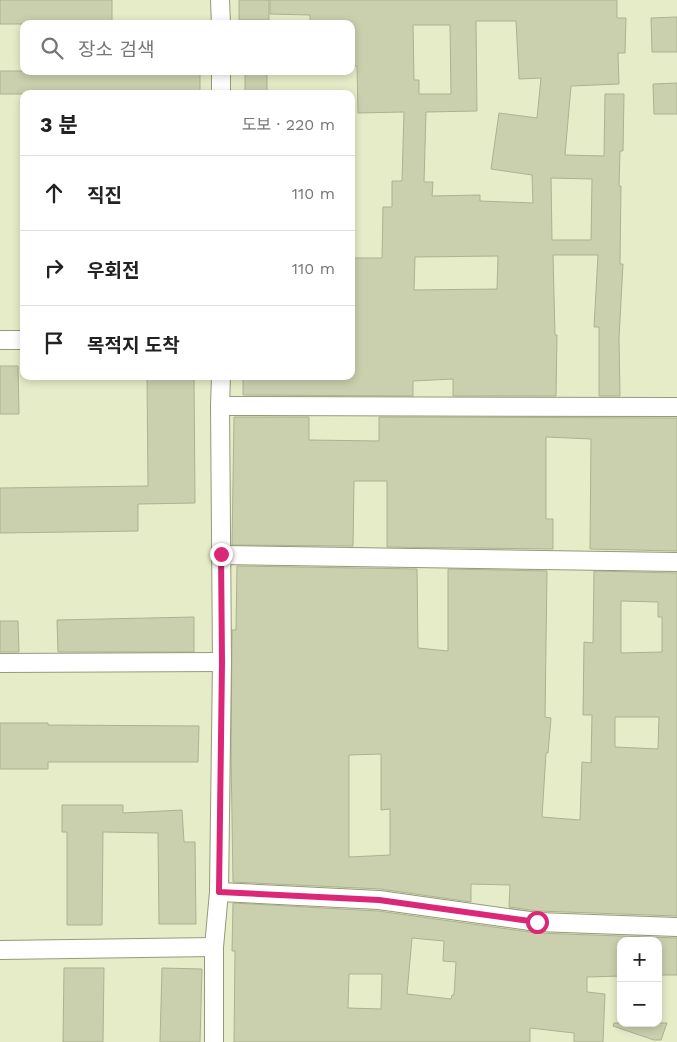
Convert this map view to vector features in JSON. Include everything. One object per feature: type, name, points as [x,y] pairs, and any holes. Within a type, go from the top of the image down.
[{"type":"street","points":[[220,0],[221,20]]},
{"type":"street","points":[[221,75],[221,90]]},
{"type":"street","points":[[0,340],[20,340]]},
{"type":"street","points":[[214,1042],[214,947],[219,892],[222,662],[221,380]]},
{"type":"street","points":[[220,406],[677,406]]},
{"type":"street","points":[[221,554],[677,562]]},
{"type":"street","points":[[0,663],[222,662]]},
{"type":"street","points":[[219,892],[379,900],[537,922],[677,927]]},
{"type":"street","points":[[0,950],[214,947]]},
{"type":"building","points":[[0,0],[112,0],[112,20],[20,20],[20,24],[0,24]]},
{"type":"building","points":[[239,0],[269,0],[269,20],[239,20]]},
{"type":"building","points":[[270,0],[617,0],[617,18],[626,18],[625,53],[618,53],[619,84],[571,86],[565,155],[604,156],[605,94],[624,94],[623,151],[620,151],[619,186],[621,186],[620,264],[623,264],[619,338],[620,396],[599,396],[599,327],[594,327],[598,255],[553,255],[555,335],[557,335],[556,396],[453,396],[453,379],[413,381],[413,396],[243,395],[243,380],[355,380],[355,258],[382,258],[383,207],[392,207],[392,181],[402,181],[404,112],[358,113],[355,20],[310,20],[310,15],[270,14]],"holes":[[[476,21],[516,21],[519,79],[541,78],[537,118],[499,113],[491,169],[532,175],[533,203],[480,201],[480,195],[432,196],[433,182],[424,182],[426,112],[477,111]],[[413,25],[450,25],[451,94],[419,94],[419,80],[414,80]],[[551,178],[592,179],[591,240],[552,240]],[[498,256],[497,289],[414,290],[415,257]]]},
{"type":"building","points":[[677,17],[677,52],[652,52],[651,18]]},
{"type":"building","points":[[0,71],[20,71],[20,75],[200,75],[200,90],[20,90],[20,94],[0,94]]},
{"type":"building","points":[[245,75],[267,75],[267,90],[245,90]]},
{"type":"building","points":[[677,83],[677,114],[654,114],[653,84]]},
{"type":"building","points":[[0,366],[18,366],[19,414],[0,414]]},
{"type":"building","points":[[147,380],[194,380],[195,503],[138,504],[138,531],[0,533],[0,488],[148,486]]},
{"type":"building","points":[[234,417],[309,417],[309,440],[379,441],[379,417],[677,418],[677,551],[590,549],[591,439],[546,437],[546,519],[553,519],[553,549],[387,547],[387,481],[354,481],[353,546],[232,545]]},
{"type":"building","points":[[237,566],[417,569],[418,648],[448,651],[448,569],[547,571],[545,717],[551,718],[548,753],[546,753],[542,817],[580,820],[582,762],[591,763],[592,715],[583,715],[584,642],[593,643],[594,571],[677,573],[677,916],[538,911],[509,907],[510,885],[471,884],[471,902],[380,889],[233,882],[232,630],[236,630]],"holes":[[[621,601],[658,602],[658,617],[662,617],[662,652],[621,653]],[[615,717],[659,717],[658,749],[615,747]],[[381,754],[381,810],[390,809],[390,855],[349,857],[349,755]]]},
{"type":"building","points":[[194,617],[194,652],[58,652],[57,620]]},
{"type":"building","points":[[0,621],[18,621],[19,652],[0,652]]},
{"type":"building","points":[[0,723],[199,726],[198,762],[48,762],[48,769],[0,769]]},
{"type":"building","points":[[62,805],[123,805],[123,813],[182,810],[184,842],[195,842],[196,924],[159,924],[158,833],[103,832],[102,925],[67,925],[67,832],[62,832]]},
{"type":"building","points":[[233,903],[378,911],[537,933],[649,937],[617,937],[617,976],[587,977],[587,992],[605,994],[603,1042],[574,1042],[574,1033],[530,1028],[530,1042],[234,1042],[235,951],[232,951]],"holes":[[[412,938],[444,941],[443,961],[456,962],[454,995],[452,995],[451,999],[407,994]],[[349,974],[382,974],[381,1009],[348,1008]]]},
{"type":"building","points":[[662,937],[677,938],[677,975],[662,975]]},
{"type":"building","points":[[64,968],[104,968],[103,1042],[63,1042]]},
{"type":"building","points":[[162,968],[202,969],[200,1042],[160,1042]]},
{"type":"building","points":[[614,1023],[617,1023],[617,1027],[662,1027],[662,1023],[667,1023],[661,1040],[654,1040],[613,1026]]},
{"type":"route","points":[[221,554],[222,662],[219,892],[379,900],[537,922]]}]
